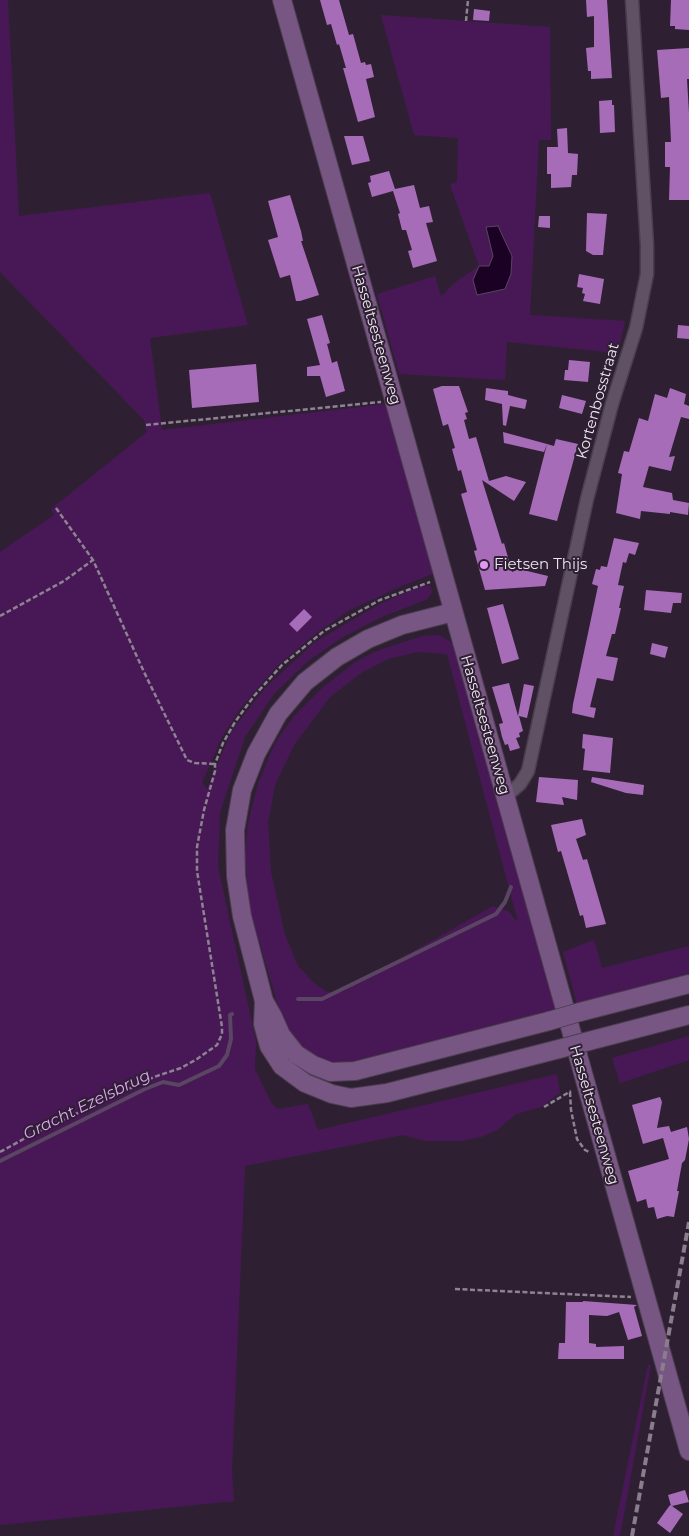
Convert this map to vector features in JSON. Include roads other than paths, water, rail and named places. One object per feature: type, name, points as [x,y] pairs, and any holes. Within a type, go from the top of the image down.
[{"type":"main road","name":"Hasseltsesteenweg","points":[[282,0],[505,797],[578,1088],[607,1161],[689,1451]]},
{"type":"main road","points":[[453,612],[402,625],[368,639],[337,657],[305,682],[278,714],[256,754],[242,790],[234,830],[236,876],[242,916],[264,1001],[273,1016],[280,1035],[296,1054],[313,1065],[331,1072],[355,1071],[689,984]]},
{"type":"main road","points":[[264,1001],[263,1024],[269,1046],[282,1066],[304,1084],[332,1094],[351,1098],[387,1093],[440,1081],[689,1015]]},
{"type":"street","name":"Kortenbosstraat","points":[[505,797],[520,784],[528,772],[587,500],[612,404],[636,328],[647,274],[647,246],[632,0]]},
{"type":"waterway","name":"Gracht Ezelsbrug","points":[[298,999],[322,999],[496,914],[505,902],[511,887]]},
{"type":"waterway","name":"Gracht Ezelsbrug","points":[[0,1161],[145,1089],[163,1082],[179,1085],[219,1066],[227,1055],[231,1039],[230,1015],[232,1014]]},
{"type":"railway","points":[[632,1536],[689,1222]]},
{"type":"place","name":"Fietsen Thijs","points":[[484,565]]}]
